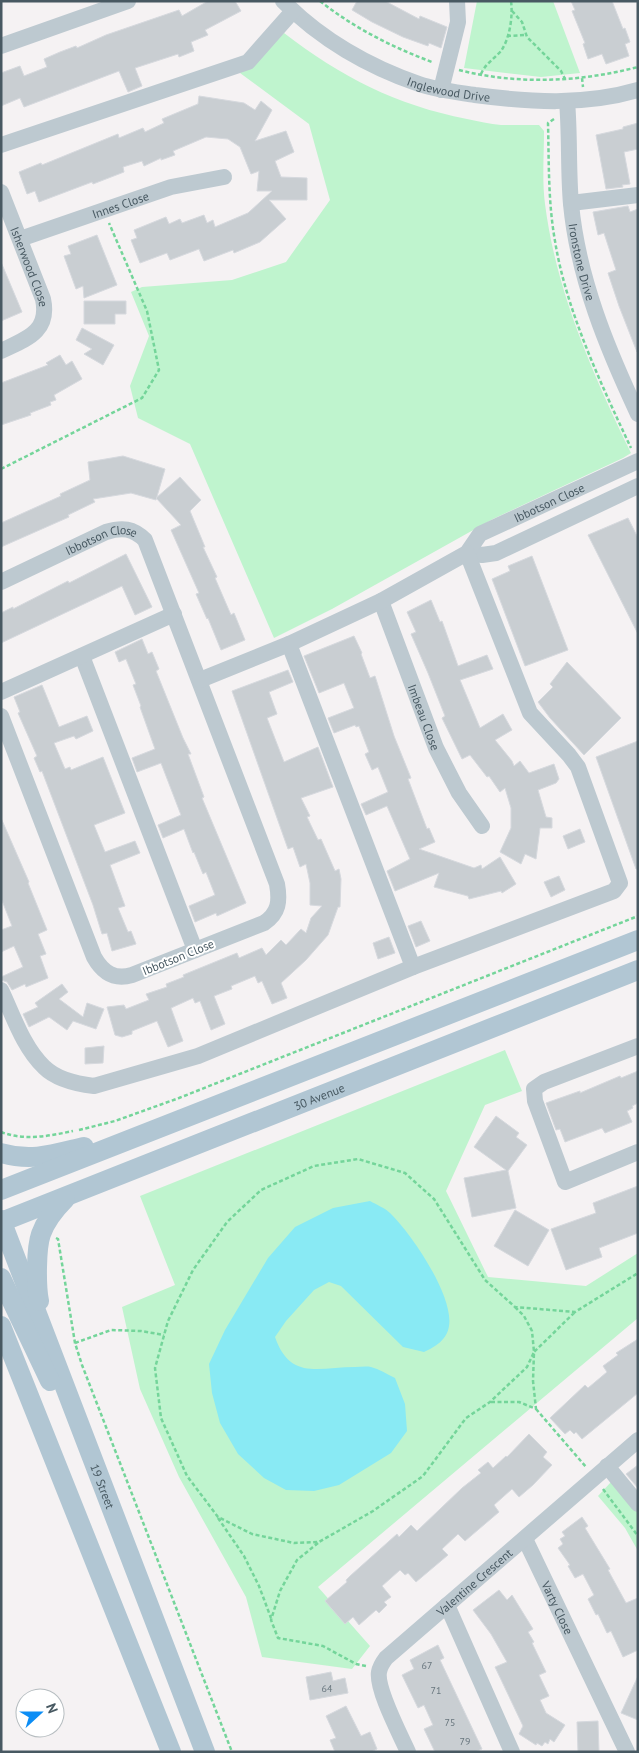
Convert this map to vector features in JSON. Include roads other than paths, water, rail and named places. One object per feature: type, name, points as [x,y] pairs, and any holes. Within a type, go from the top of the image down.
[{"type":"main road","points":[[1,1190],[638,940]]},
{"type":"main road","name":"30 Avenue","points":[[1,1221],[638,970]]},
{"type":"main road","points":[[1,1153],[18,1158],[41,1157],[142,1135]]},
{"type":"main road","points":[[43,1330],[37,1287],[41,1235],[53,1211],[69,1195]]},
{"type":"main road","name":"19 Street","points":[[1,1221],[205,1752]]},
{"type":"main road","points":[[1,1278],[116,1520]]},
{"type":"main road","points":[[1,1326],[172,1752]]},
{"type":"street","points":[[1,46],[128,1]]},
{"type":"street","points":[[441,90],[458,22],[457,1]]},
{"type":"street","points":[[1,145],[248,62],[288,6]]},
{"type":"street","name":"Inglewood Drive","points":[[288,6],[332,41],[374,66],[441,90],[517,100],[567,101],[598,98],[638,90]]},
{"type":"street","name":"Ironstone Drive","points":[[567,101],[574,233],[582,268],[612,357],[638,414]]},
{"type":"street","name":"Innes Close","points":[[20,239],[171,186],[224,177]]},
{"type":"street","name":"Isherwood Close","points":[[1,192],[43,298],[44,315],[42,324],[30,337],[1,351]]},
{"type":"street","points":[[571,203],[638,195]]},
{"type":"street","name":"Ibbotson Close","points":[[200,680],[289,644],[381,601],[467,553],[480,534],[638,461]]},
{"type":"street","name":"Ibbotson Close","points":[[467,553],[482,555],[496,553],[638,486]]},
{"type":"street","name":"Ibbotson Close","points":[[1,582],[117,528],[127,528],[145,540],[277,884],[279,894],[276,911],[271,918],[124,977],[110,975],[98,964],[1,716]]},
{"type":"street","points":[[1,990],[28,1046],[44,1067],[54,1074],[82,1085],[94,1086],[198,1056],[413,967],[614,891],[620,883],[578,767],[569,754],[530,714],[467,553]]},
{"type":"street","name":"Imbeau Close","points":[[381,601],[436,748],[459,793],[482,826]]},
{"type":"street","points":[[1,692],[174,614]]},
{"type":"street","points":[[289,644],[413,967]]},
{"type":"street","points":[[82,656],[195,950]]},
{"type":"street","points":[[638,1046],[544,1082],[534,1088],[534,1101],[565,1182],[638,1152]]},
{"type":"street","name":"Valentine Crescent","points":[[408,1752],[380,1688],[379,1671],[386,1658],[638,1440]]},
{"type":"street","points":[[607,1466],[638,1504]]},
{"type":"street","name":"Varty Close","points":[[525,1538],[627,1752]]},
{"type":"street","points":[[447,1605],[512,1752]]},
{"type":"water","points":[[370,1201],[388,1211],[399,1222],[429,1266],[445,1298],[449,1313],[448,1331],[440,1342],[424,1352],[403,1347],[341,1286],[329,1282],[314,1290],[286,1321],[275,1337],[281,1351],[298,1366],[318,1369],[369,1367],[380,1370],[395,1378],[405,1404],[407,1431],[391,1453],[339,1485],[314,1491],[286,1490],[264,1478],[238,1454],[220,1423],[212,1393],[209,1364],[225,1330],[268,1258],[295,1227],[333,1208]]}]
